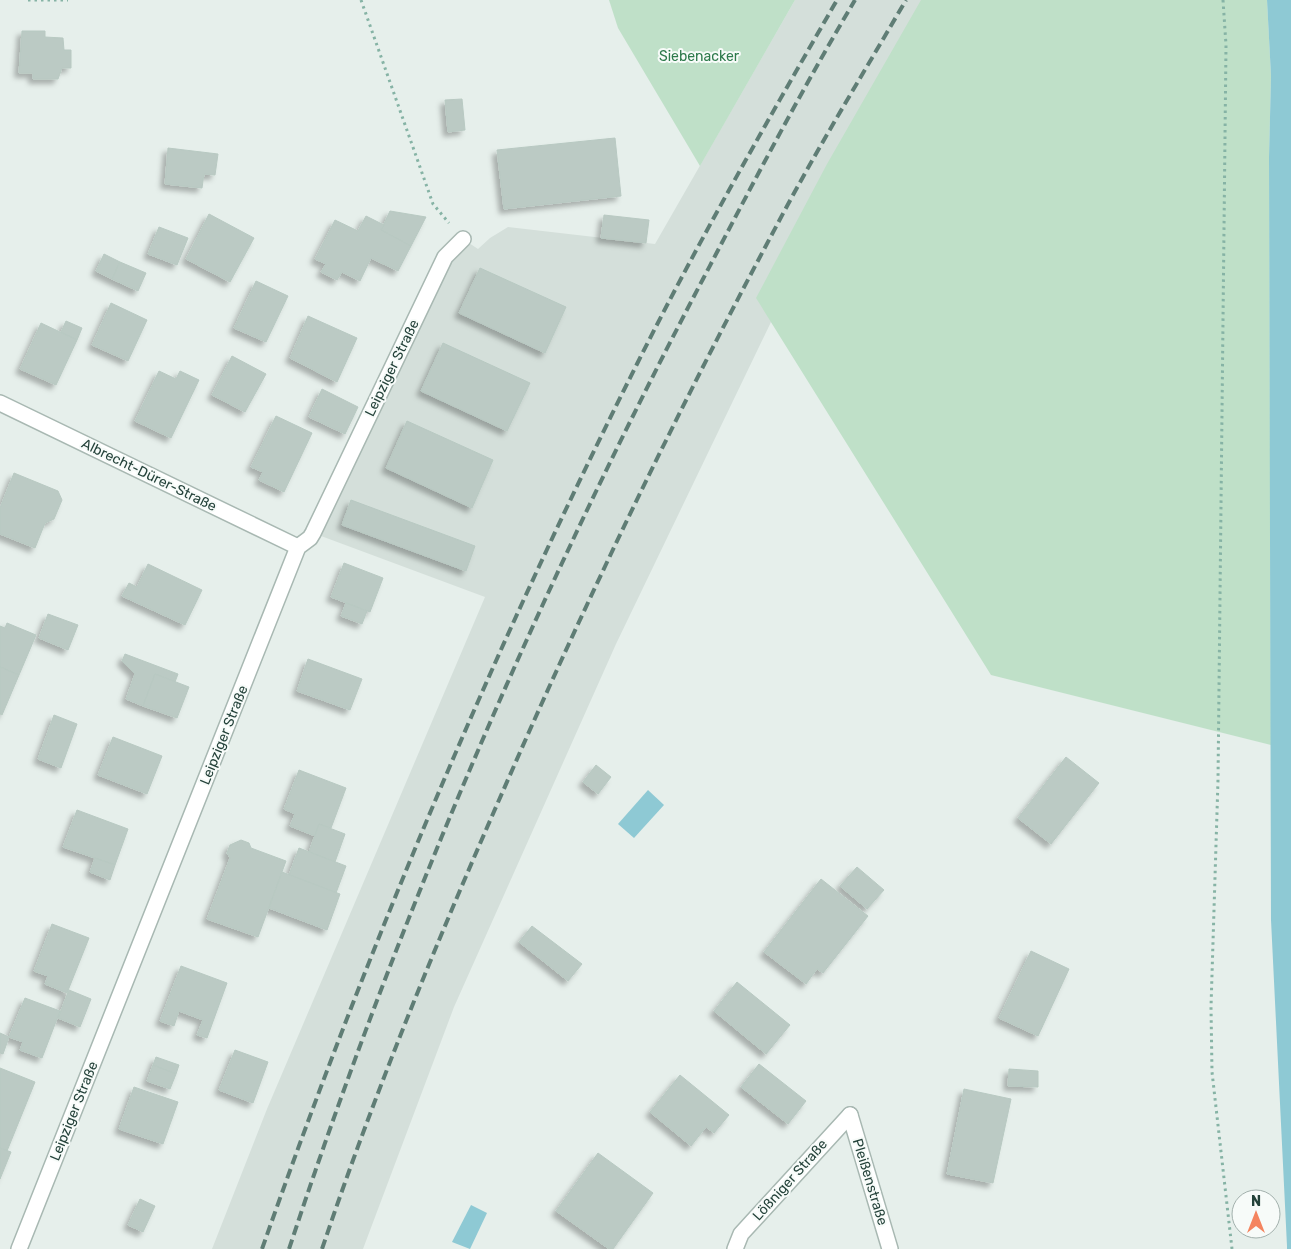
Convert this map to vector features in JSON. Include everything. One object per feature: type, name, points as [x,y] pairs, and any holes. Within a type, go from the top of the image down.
[{"type":"street","name":"Leipziger Straße","points":[[19,1249],[298,547],[310,538],[313,533],[445,257],[463,240]]},
{"type":"street","name":"Albrecht-Dürer-Straße","points":[[0,403],[298,547]]},
{"type":"street","name":"Lößniger Straße","points":[[735,1249],[741,1234],[850,1115]]},
{"type":"street","name":"Pleißenstraße","points":[[850,1115],[890,1249]]},
{"type":"path","points":[[28,0],[68,0]]},
{"type":"path","points":[[360,0],[433,204],[463,240]]},
{"type":"path","points":[[1223,0],[1226,45],[1219,750],[1211,1007],[1213,1081],[1232,1249]]},
{"type":"shaded area","points":[[795,0],[947,0],[771,322],[616,644],[454,1007],[363,1249],[212,1249],[267,1109],[485,597],[313,533],[445,257],[463,239],[478,249],[490,238],[508,227],[655,244]]},
{"type":"green space","name":"Siebenacker","points":[[609,0],[795,0],[700,166],[618,28]]},
{"type":"green space","points":[[921,0],[1267,0],[1271,76],[1269,157],[1271,745],[991,675],[756,298],[827,164]]},
{"type":"water","points":[[1267,0],[1291,0],[1291,1249],[1287,1249],[1271,920],[1269,157],[1271,76]]},
{"type":"water","points":[[648,790],[664,805],[634,838],[618,824]]},
{"type":"water","points":[[471,1205],[487,1213],[470,1249],[452,1242]]},
{"type":"building","points":[[22,31],[45,31],[45,37],[63,38],[64,50],[71,50],[71,68],[62,68],[58,79],[33,79],[33,73],[19,73]]},
{"type":"building","points":[[462,99],[465,130],[448,132],[445,100]]},
{"type":"building","points":[[615,138],[621,196],[504,209],[497,150]]},
{"type":"building","points":[[168,148],[218,154],[215,175],[204,174],[202,188],[165,184]]},
{"type":"building","points":[[390,211],[426,217],[411,246],[381,230]]},
{"type":"building","points":[[209,214],[254,238],[230,282],[186,259]]},
{"type":"building","points":[[604,215],[649,220],[646,243],[601,238]]},
{"type":"building","points":[[366,216],[384,225],[381,230],[411,246],[398,271],[371,258],[360,281],[342,272],[337,280],[321,272],[326,264],[315,259],[335,220],[358,231]]},
{"type":"building","points":[[159,227],[188,238],[177,265],[148,254]]},
{"type":"building","points":[[104,254],[120,262],[112,279],[96,271]]},
{"type":"building","points":[[120,262],[146,273],[138,291],[112,279]]},
{"type":"building","points":[[480,268],[566,307],[545,353],[459,313]]},
{"type":"building","points":[[256,281],[288,296],[266,342],[234,328]]},
{"type":"building","points":[[111,303],[147,320],[128,361],[92,345]]},
{"type":"building","points":[[308,316],[357,338],[337,382],[290,358]]},
{"type":"building","points":[[66,321],[82,328],[77,340],[61,332]]},
{"type":"building","points":[[41,323],[77,340],[56,385],[20,369]]},
{"type":"building","points":[[443,343],[530,383],[507,431],[421,391]]},
{"type":"building","points":[[232,356],[266,374],[245,412],[212,395]]},
{"type":"building","points":[[159,371],[176,379],[180,371],[199,380],[171,438],[135,421]]},
{"type":"building","points":[[322,389],[358,407],[345,434],[309,417]]},
{"type":"building","points":[[276,416],[312,433],[284,492],[259,480],[263,472],[251,467]]},
{"type":"building","points":[[407,421],[493,460],[472,508],[386,468]]},
{"type":"building","points":[[14,473],[58,491],[62,500],[54,519],[45,523],[35,548],[0,534],[0,508]]},
{"type":"building","points":[[351,500],[475,546],[466,571],[342,525]]},
{"type":"building","points":[[344,563],[383,578],[370,612],[331,597]]},
{"type":"building","points":[[148,564],[202,590],[185,625],[122,596],[129,583],[137,587]]},
{"type":"building","points":[[346,603],[367,611],[362,624],[341,616]]},
{"type":"building","points":[[48,614],[78,625],[68,650],[39,638]]},
{"type":"building","points":[[7,623],[36,635],[19,675],[0,667],[0,626],[5,628]]},
{"type":"building","points":[[125,654],[178,674],[175,682],[155,674],[143,706],[126,699],[135,674],[122,661]]},
{"type":"building","points":[[308,659],[362,679],[350,710],[297,691]]},
{"type":"building","points":[[0,667],[19,675],[2,715],[0,714]]},
{"type":"building","points":[[155,674],[189,687],[177,718],[143,706]]},
{"type":"building","points":[[54,715],[77,724],[61,768],[38,759]]},
{"type":"building","points":[[113,737],[162,756],[147,794],[98,775]]},
{"type":"building","points":[[1066,757],[1099,783],[1051,844],[1018,818]]},
{"type":"building","points":[[596,765],[611,777],[598,794],[583,782]]},
{"type":"building","points":[[299,770],[346,788],[331,828],[319,824],[315,836],[290,826],[295,814],[284,809]]},
{"type":"building","points":[[77,810],[128,829],[115,865],[63,847]]},
{"type":"building","points":[[319,824],[345,834],[335,862],[309,852]]},
{"type":"building","points":[[241,840],[249,843],[251,848],[286,861],[258,937],[207,919],[230,858],[227,853],[230,845]]},
{"type":"building","points":[[299,848],[346,866],[336,893],[289,875]]},
{"type":"building","points":[[95,858],[115,865],[110,880],[90,872]]},
{"type":"building","points":[[857,867],[884,890],[867,909],[840,886]]},
{"type":"building","points":[[282,872],[340,894],[327,930],[269,908]]},
{"type":"building","points":[[821,879],[868,916],[823,973],[817,969],[806,984],[764,952]]},
{"type":"building","points":[[52,924],[89,938],[67,993],[45,984],[48,976],[34,971]]},
{"type":"building","points":[[532,926],[582,964],[568,981],[519,942]]},
{"type":"building","points":[[1031,951],[1069,969],[1038,1036],[999,1018]]},
{"type":"building","points":[[181,966],[227,983],[207,1038],[197,1035],[203,1020],[179,1011],[174,1026],[160,1021]]},
{"type":"building","points":[[737,982],[790,1025],[766,1054],[714,1011]]},
{"type":"building","points":[[69,990],[91,999],[80,1027],[58,1018]]},
{"type":"building","points":[[25,998],[60,1011],[42,1058],[20,1050],[23,1042],[9,1037]]},
{"type":"building","points":[[0,1033],[9,1037],[3,1054],[0,1053]]},
{"type":"building","points":[[235,1050],[268,1062],[253,1103],[219,1090]]},
{"type":"building","points":[[156,1057],[179,1065],[176,1074],[153,1065]]},
{"type":"building","points":[[759,1064],[806,1101],[788,1124],[741,1087]]},
{"type":"building","points":[[153,1065],[176,1074],[170,1089],[147,1081]]},
{"type":"building","points":[[0,1068],[35,1082],[7,1151],[0,1148]]},
{"type":"building","points":[[1009,1069],[1038,1071],[1038,1087],[1008,1086]]},
{"type":"building","points":[[680,1075],[729,1115],[714,1133],[706,1127],[691,1146],[650,1112]]},
{"type":"building","points":[[134,1087],[178,1102],[163,1144],[119,1129]]},
{"type":"building","points":[[964,1089],[1011,1099],[993,1183],[947,1174]]},
{"type":"building","points":[[0,1148],[11,1152],[0,1179]]},
{"type":"building","points":[[598,1153],[653,1193],[613,1249],[609,1249],[556,1211]]},
{"type":"building","points":[[140,1199],[155,1206],[143,1232],[128,1225]]},
{"type":"railway","points":[[262,1249],[345,1024],[389,912],[435,800],[533,580],[637,364],[685,272],[734,180],[837,0]]},
{"type":"railway","points":[[289,1249],[377,1000],[425,878],[529,635],[585,515],[703,279],[796,103],[855,0]]},
{"type":"railway","points":[[322,1249],[363,1133],[430,961],[478,847],[567,647],[635,504],[741,293],[793,195],[906,0]]}]
